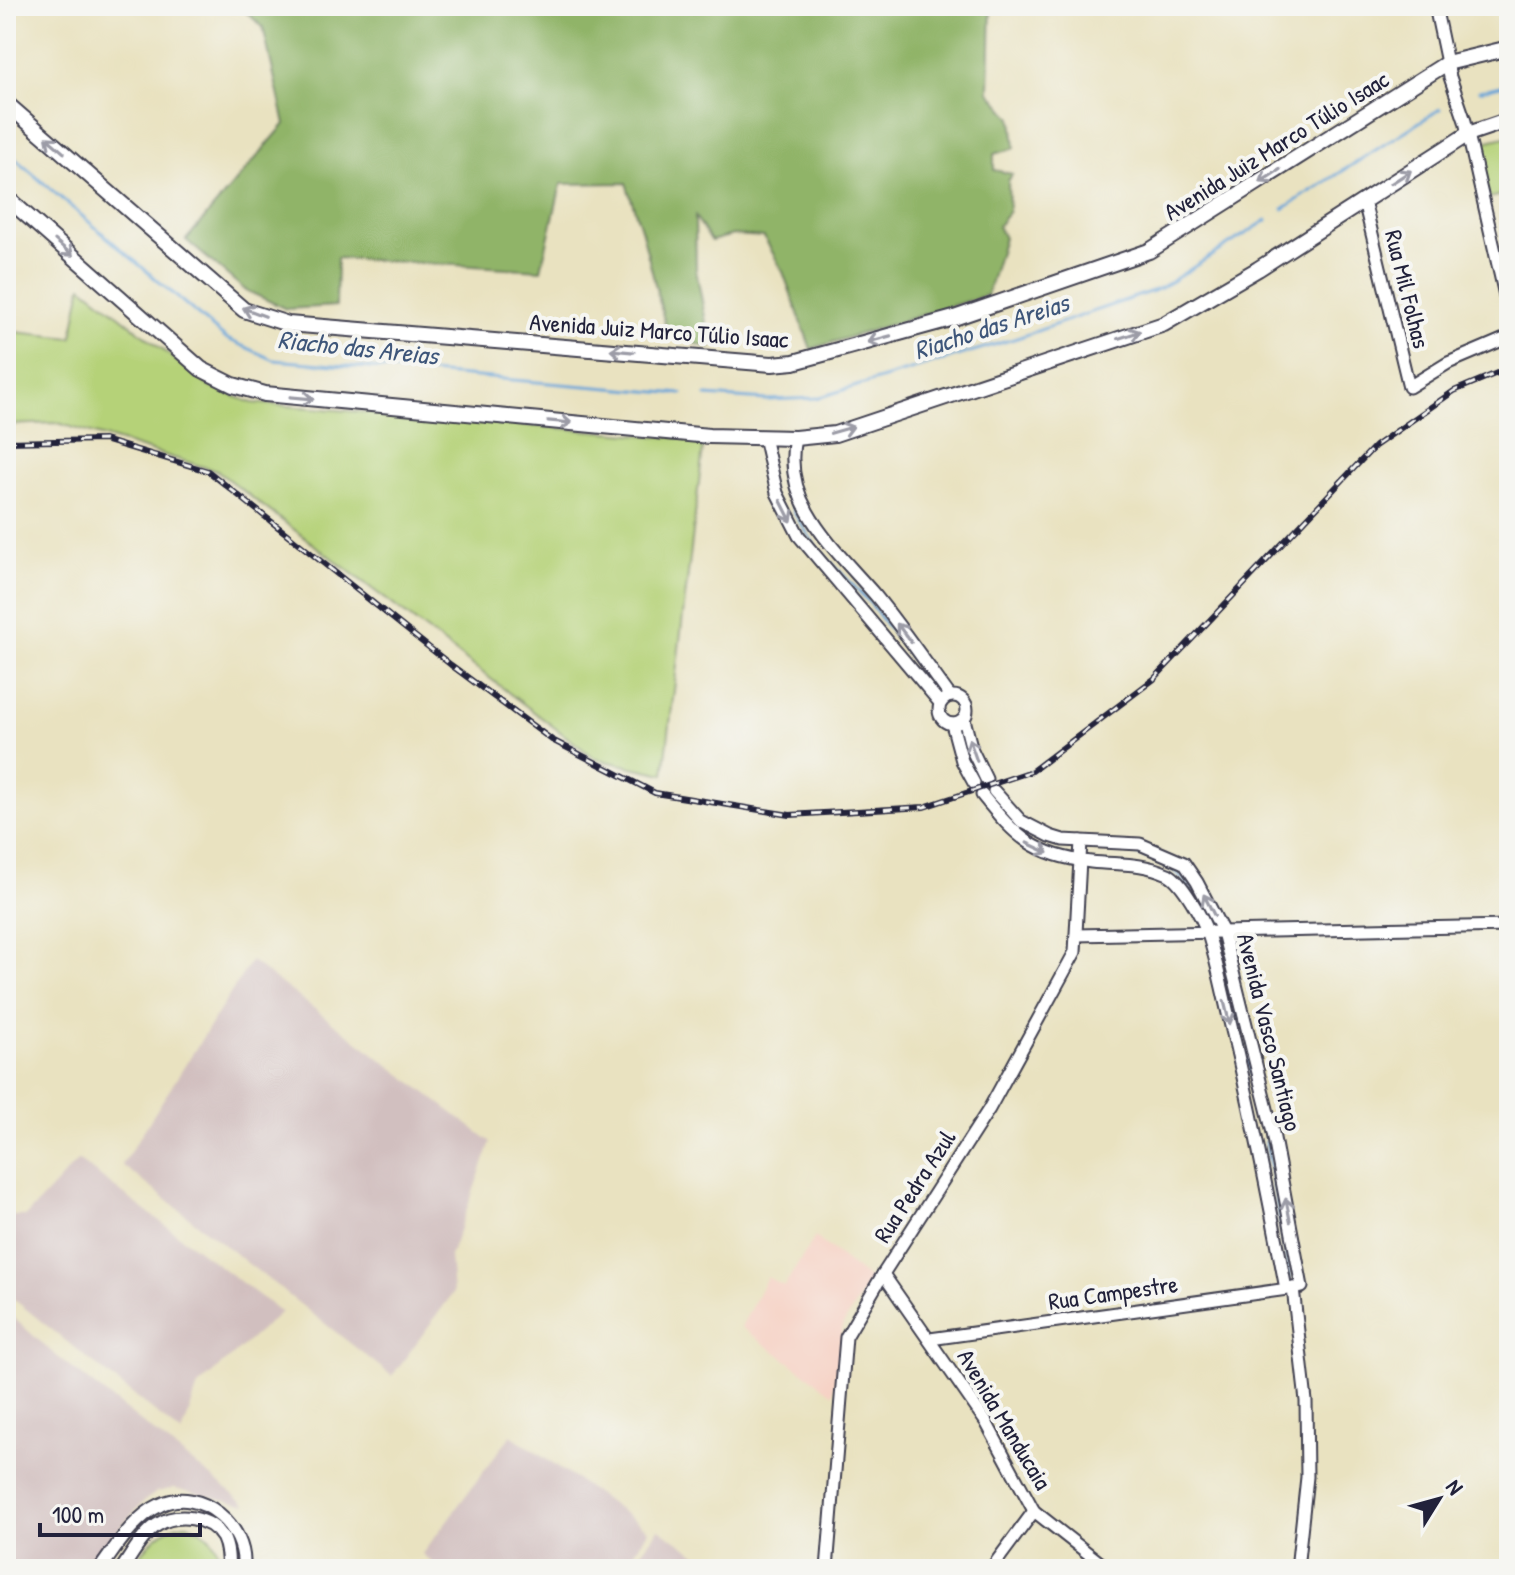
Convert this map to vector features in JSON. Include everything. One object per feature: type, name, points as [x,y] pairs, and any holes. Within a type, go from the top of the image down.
[{"type":"main road","name":"Avenida Juiz Marco Túlio Isaac","points":[[6,103],[244,310],[288,324],[772,364],[794,362],[954,318],[1149,251],[1447,63],[1509,48]]},
{"type":"main road","points":[[6,197],[201,369],[233,385],[265,394],[709,436],[795,438],[835,434],[1164,324],[1258,269],[1468,134],[1509,120]]},
{"type":"main road","points":[[100,1569],[134,1526],[156,1507],[166,1502],[193,1501],[208,1505],[228,1523],[238,1538],[243,1569]]},
{"type":"main road","points":[[122,1569],[154,1527],[171,1518],[202,1520],[215,1528],[228,1553],[228,1569]]},
{"type":"main road","points":[[6,1564],[12,1569]]},
{"type":"street","points":[[1435,6],[1509,313]]},
{"type":"street","name":"Rua Mil Folhas","points":[[1364,201],[1409,387],[1448,363],[1509,337]]},
{"type":"street","points":[[764,437],[777,493],[799,536],[945,699],[964,701],[967,711],[964,719],[980,781],[962,761],[952,724],[940,717],[945,699],[876,597],[814,524],[801,500],[792,472],[795,438]]},
{"type":"street","points":[[952,724],[964,719]]},
{"type":"street","name":"Avenida Vasco Santiago","points":[[1293,1288],[1207,932],[1190,899],[1172,876],[1134,863],[1080,860],[1030,845],[1010,829],[988,793],[1021,821],[1050,836],[1063,840],[1140,844],[1184,863],[1223,932],[1273,1133],[1293,1288],[1306,1401],[1307,1477],[1297,1569]]},
{"type":"street","name":"Rua Pedra Azul","points":[[827,1569],[846,1337],[989,1109],[1075,952],[1081,841]]},
{"type":"street","points":[[1076,935],[1509,926]]},
{"type":"street","name":"Avenida Manducaia","points":[[883,1274],[1001,1445],[1034,1511],[1108,1569]]},
{"type":"street","name":"Rua Campestre","points":[[930,1339],[1293,1288]]},
{"type":"street","points":[[991,1569],[1034,1511]]},
{"type":"shaded area","points":[[251,961],[491,1142],[450,1256],[453,1293],[392,1376],[122,1165]]},
{"type":"shaded area","points":[[78,1160],[281,1312],[198,1386],[182,1434],[6,1293],[6,1220],[9,1216],[26,1216]]},
{"type":"shaded area","points":[[815,1237],[870,1280],[843,1325],[833,1394],[741,1327],[767,1277],[784,1286]]},
{"type":"shaded area","points":[[6,1311],[54,1354],[247,1505],[174,1488],[157,1492],[144,1501],[82,1569],[19,1569],[6,1558]]},
{"type":"shaded area","points":[[511,1435],[649,1530],[624,1569],[440,1569],[422,1554]]},
{"type":"shaded area","points":[[659,1529],[719,1569],[628,1569]]},
{"type":"green space","points":[[239,6],[991,6],[989,91],[1012,118],[1015,148],[994,154],[994,170],[1012,174],[1008,180],[1009,211],[998,226],[1004,238],[987,295],[811,349],[783,272],[764,237],[733,235],[711,241],[695,216],[696,270],[711,348],[668,336],[642,232],[626,183],[561,184],[541,270],[337,258],[336,306],[286,309],[245,290],[186,240],[285,124],[263,27]]},
{"type":"green space","points":[[1509,136],[1509,193],[1489,198],[1476,144]]},
{"type":"green space","points":[[82,286],[210,387],[252,403],[704,440],[664,774],[596,759],[217,471],[58,423],[6,425],[6,331],[72,338]]},
{"type":"green space","points":[[187,1524],[212,1540],[218,1553],[219,1569],[130,1569],[161,1533]]},
{"type":"waterway","name":"Riacho das Areias","points":[[1479,91],[1509,84]]},
{"type":"waterway","name":"Riacho das Areias","points":[[1283,209],[1440,109]]},
{"type":"waterway","name":"Riacho das Areias","points":[[6,151],[225,338],[274,360],[682,394]]},
{"type":"waterway","name":"Riacho das Areias","points":[[706,396],[767,400],[817,398],[1017,338],[1161,288],[1267,220]]},
{"type":"waterway","points":[[784,480],[795,514],[816,547],[870,603],[922,672]]},
{"type":"waterway","points":[[1115,848],[1167,866],[1186,882],[1202,908]]},
{"type":"waterway","points":[[1218,942],[1258,1104]]},
{"type":"waterway","points":[[1266,1141],[1290,1279]]},
{"type":"railway","points":[[6,442],[104,440],[208,471],[451,665],[552,740],[655,793],[790,815],[924,807],[1032,771],[1154,679],[1375,446],[1454,391],[1509,368]]}]
